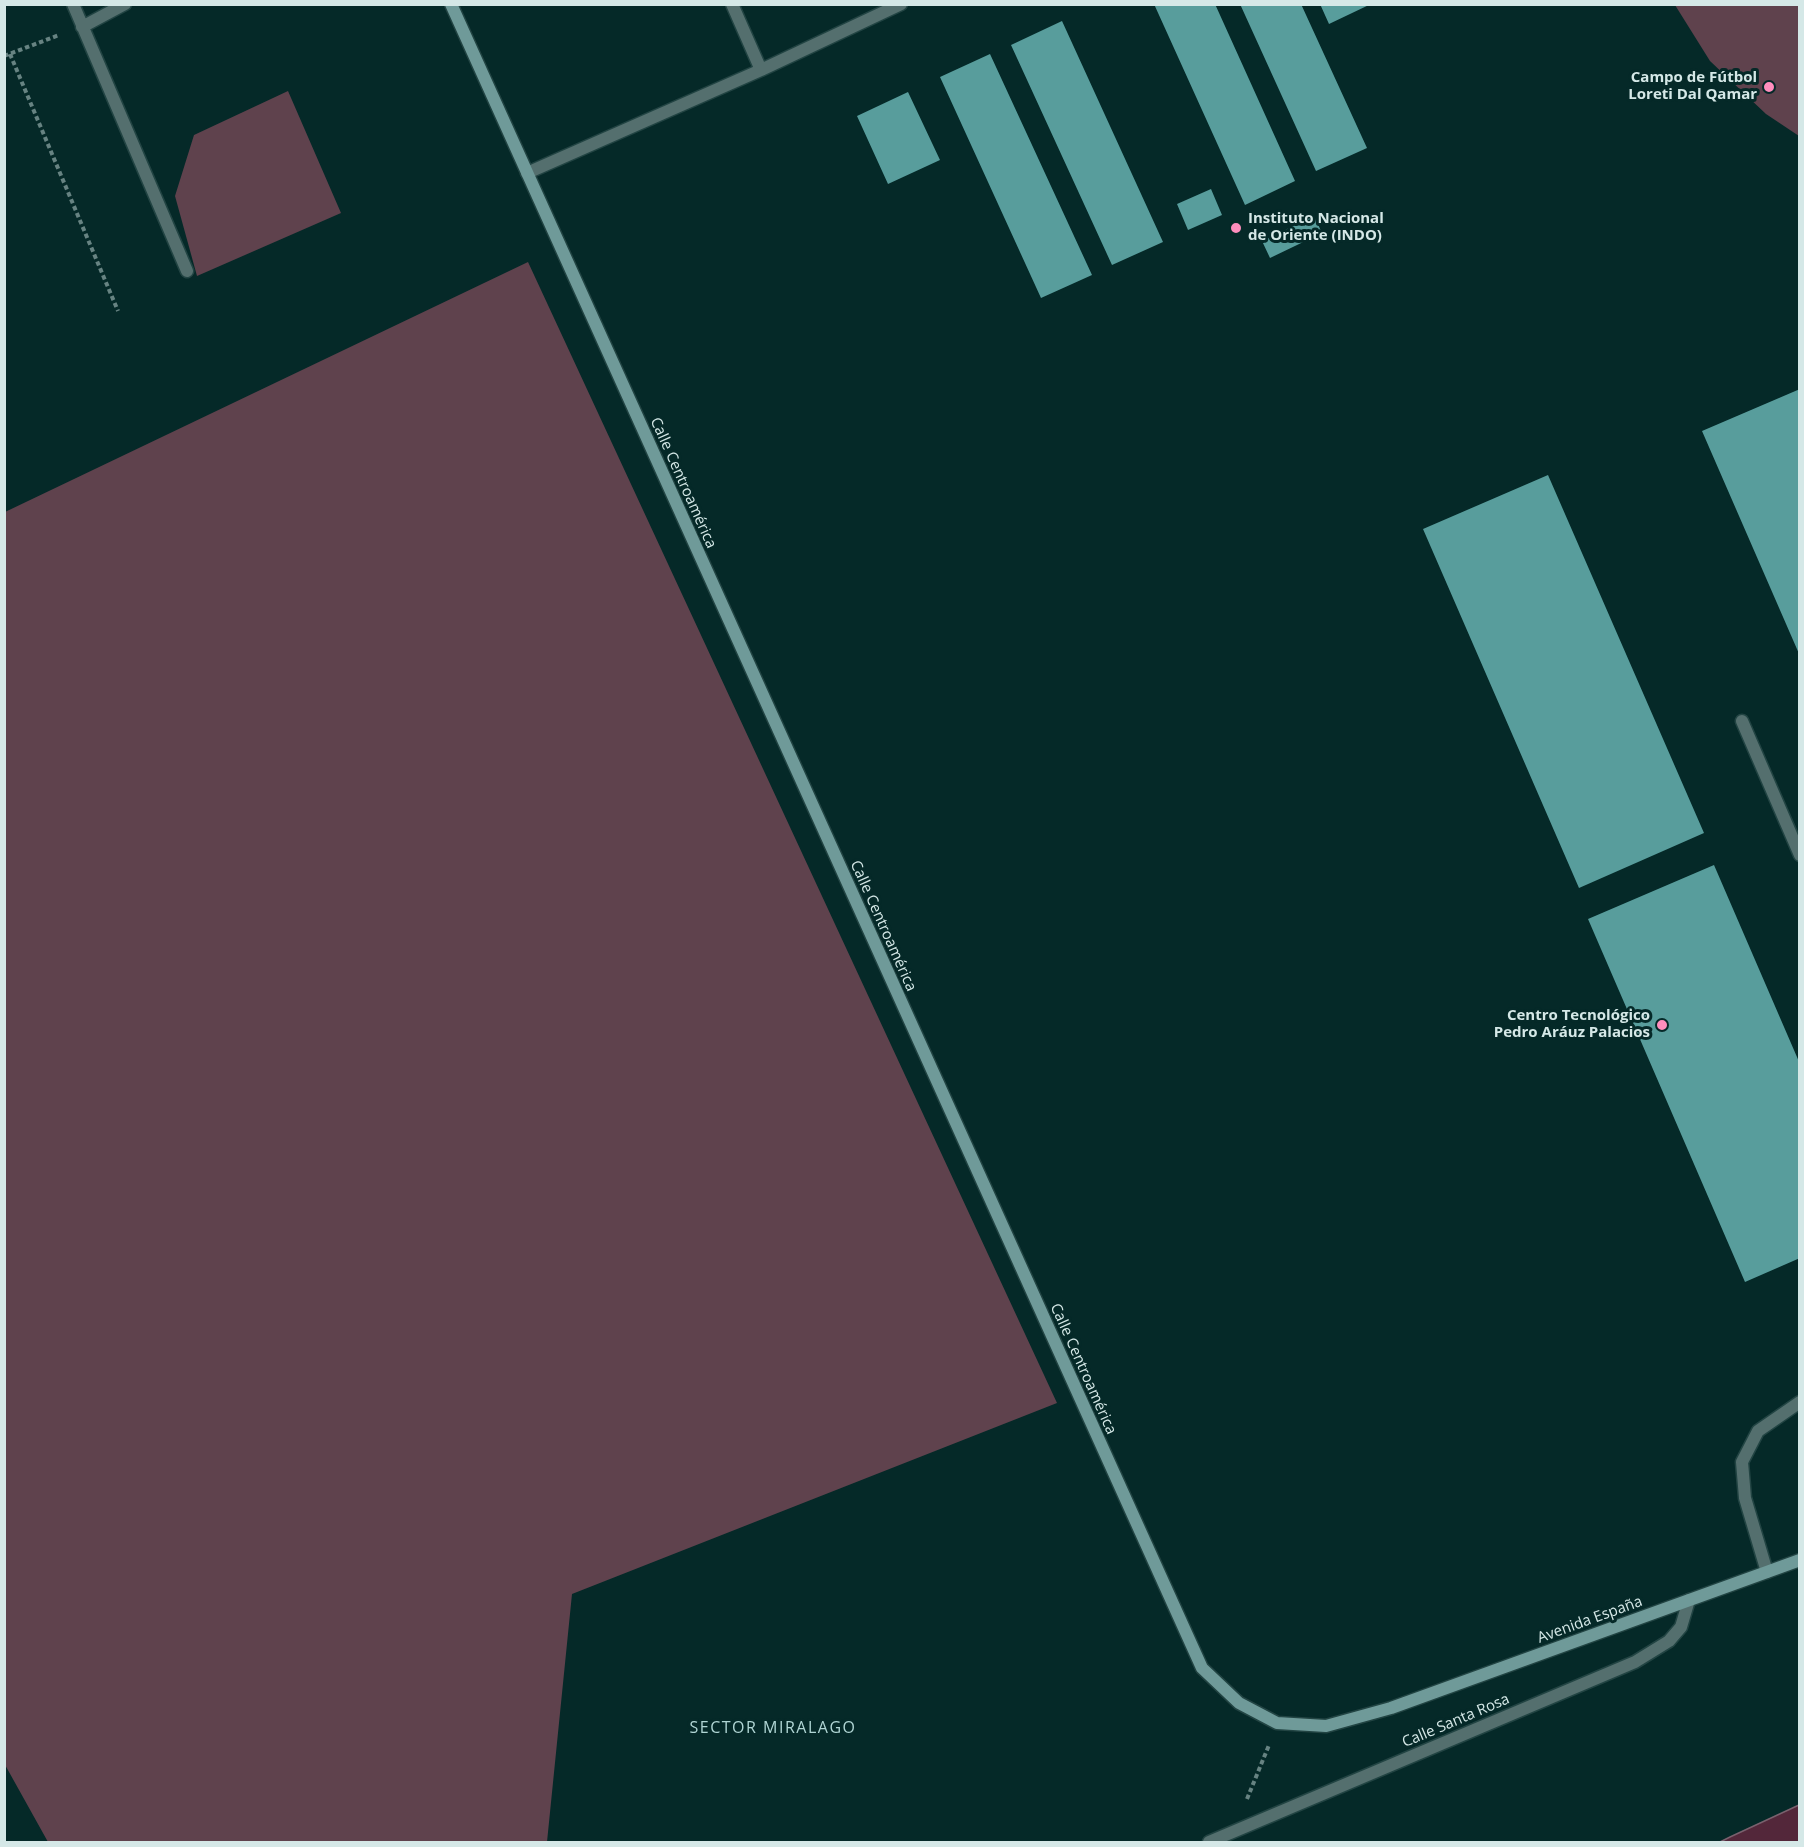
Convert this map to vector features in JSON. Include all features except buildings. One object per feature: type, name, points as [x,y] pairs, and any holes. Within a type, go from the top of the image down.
[{"type":"main road","name":"Calle Centroamérica","points":[[451,4],[1202,1668],[1239,1703],[1277,1723],[1326,1726],[1391,1708]]},
{"type":"main road","name":"Avenida España","points":[[1391,1708],[1800,1560]]},
{"type":"street","points":[[73,4],[187,271]]},
{"type":"street","points":[[82,27],[126,4]]},
{"type":"street","points":[[732,4],[761,70]]},
{"type":"street","points":[[527,173],[761,70],[901,4]]},
{"type":"street","points":[[1742,721],[1800,855]]},
{"type":"street","points":[[1767,1572],[1745,1498],[1742,1462],[1758,1431],[1800,1402]]},
{"type":"street","name":"Calle Santa Rosa","points":[[1209,1842],[1635,1662],[1669,1641],[1681,1627],[1689,1600]]},
{"type":"path","points":[[82,27],[7,55],[118,311]]},
{"type":"path","points":[[1235,1831],[1277,1723]]},
{"type":"shaded area","name":"Campo de Fútbol Loreti Dal Qamar","points":[[1675,5],[1799,5],[1799,136],[1766,114],[1710,61]]},
{"type":"shaded area","points":[[288,91],[341,213],[197,276],[175,196],[194,135]]},
{"type":"shaded area","points":[[528,262],[1057,1403],[572,1594],[547,1842],[48,1842],[4,1763],[5,512]]},
{"type":"shaded area","points":[[1799,1805],[1799,1842],[1720,1842],[1730,1837]]},
{"type":"place","name":"Campo de Fútbol Loreti Dal Qamar","points":[[1769,87]]},
{"type":"place","name":"Instituto Nacional de Oriente (INDO)","points":[[1236,228]]},
{"type":"place","name":"Centro Tecnológico Pedro Aráuz Palacios","points":[[1662,1025]]},
{"type":"district","name":"SECTOR MIRALAGO","points":[[773,1728]]}]
